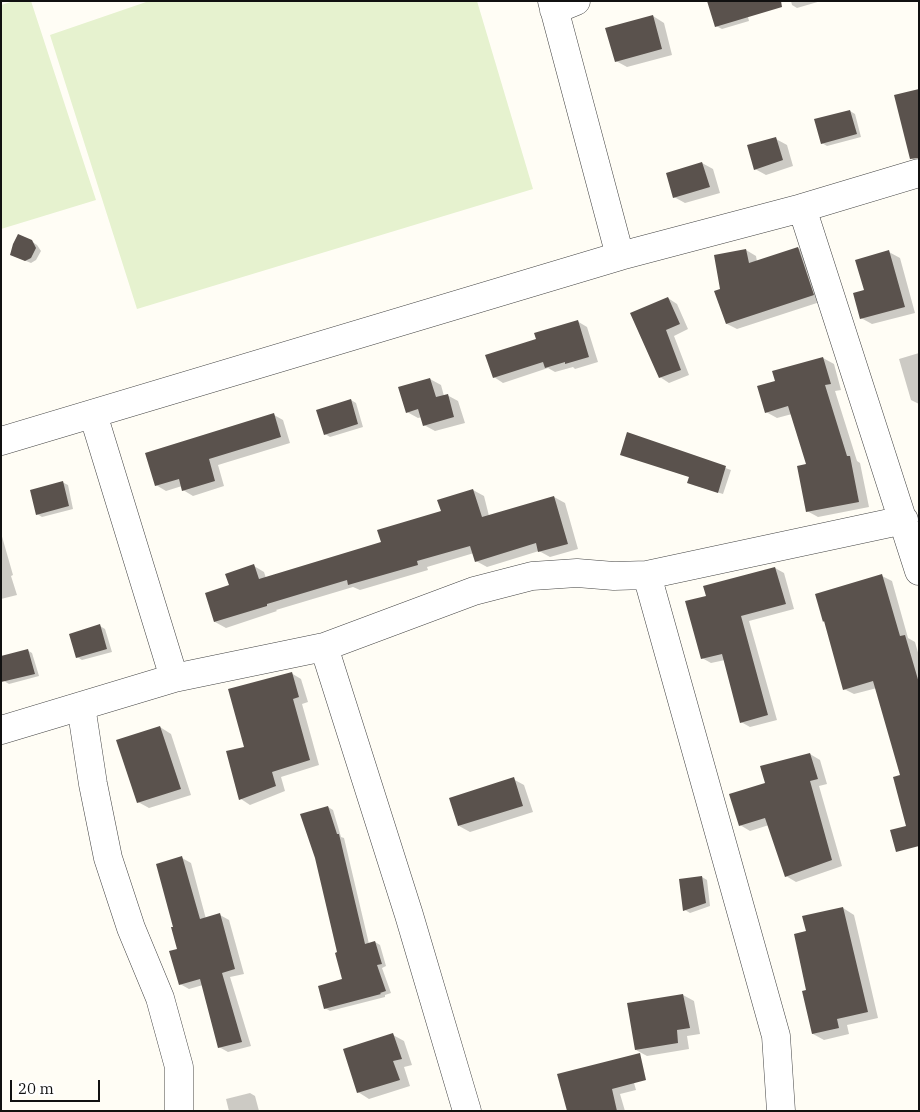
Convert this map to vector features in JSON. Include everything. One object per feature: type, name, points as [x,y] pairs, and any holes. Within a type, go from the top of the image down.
[{"type":"street","points":[[561,4],[620,256]]},
{"type":"street","points":[[1,441],[620,256],[802,208],[919,173]]},
{"type":"street","points":[[802,208],[919,571]]},
{"type":"street","points":[[93,414],[174,678]]},
{"type":"street","points":[[1,730],[174,678],[324,647],[474,591],[532,576],[577,573],[614,576],[647,575],[904,520]]},
{"type":"street","points":[[647,575],[776,1036],[781,1111]]},
{"type":"street","points":[[324,647],[409,916],[467,1111]]},
{"type":"street","points":[[80,706],[108,858],[132,928],[160,998],[178,1067],[180,1111]]},
{"type":"green space","points":[[14,1],[31,1],[96,200],[1,229],[1,5]]},
{"type":"green space","points":[[149,1],[477,1],[533,189],[137,309],[50,35]]},
{"type":"building","points":[[707,1],[781,1],[782,7],[715,27]]},
{"type":"building","points":[[653,15],[662,49],[615,62],[605,28]]},
{"type":"building","points":[[919,89],[919,158],[910,159],[894,95]]},
{"type":"building","points":[[850,110],[857,134],[821,144],[814,119]]},
{"type":"building","points":[[776,137],[783,160],[754,170],[747,145]]},
{"type":"building","points":[[702,162],[710,187],[673,198],[666,173]]},
{"type":"building","points":[[18,234],[32,240],[36,248],[31,258],[25,261],[10,255]]},
{"type":"building","points":[[798,247],[814,295],[726,324],[714,291],[720,289],[714,255],[746,249],[749,263]]},
{"type":"building","points":[[889,250],[905,307],[860,319],[853,293],[864,290],[855,260]]},
{"type":"building","points":[[668,297],[680,324],[666,330],[681,370],[659,378],[630,313]]},
{"type":"building","points":[[578,320],[589,357],[545,368],[543,362],[493,378],[485,355],[536,339],[534,333]]},
{"type":"building","points":[[823,357],[831,384],[825,385],[847,456],[850,456],[859,502],[806,512],[797,466],[806,464],[788,406],[765,413],[757,386],[775,381],[772,371]]},
{"type":"building","points":[[430,378],[436,397],[448,394],[454,417],[423,426],[418,409],[406,413],[398,387]]},
{"type":"building","points":[[351,399],[358,424],[324,435],[316,410]]},
{"type":"building","points":[[274,413],[281,437],[209,459],[215,481],[182,491],[179,479],[155,486],[145,453]]},
{"type":"building","points":[[627,432],[726,466],[718,493],[687,483],[689,477],[620,455]]},
{"type":"building","points":[[63,481],[69,506],[36,515],[30,490]]},
{"type":"building","points":[[473,489],[482,517],[554,496],[568,544],[538,552],[536,543],[475,562],[470,546],[417,561],[418,565],[348,585],[347,580],[214,622],[205,593],[229,585],[225,574],[254,564],[259,579],[381,542],[377,530],[441,511],[437,500]]},
{"type":"building","points":[[775,567],[786,604],[741,616],[768,715],[740,723],[722,654],[701,659],[685,601],[706,596],[703,586]]},
{"type":"building","points":[[882,574],[900,636],[905,635],[919,683],[919,846],[896,852],[890,830],[906,826],[893,777],[900,775],[873,681],[843,690],[815,594]]},
{"type":"building","points":[[100,624],[107,649],[76,658],[69,634]]},
{"type":"building","points":[[28,649],[35,674],[1,682],[1,656]]},
{"type":"building","points":[[292,672],[299,697],[293,699],[310,760],[272,772],[276,786],[239,800],[226,751],[244,747],[228,689]]},
{"type":"building","points":[[160,726],[181,789],[137,803],[116,740]]},
{"type":"building","points":[[810,753],[818,779],[810,781],[832,860],[785,877],[765,818],[739,826],[729,794],[765,783],[760,766]]},
{"type":"building","points":[[514,777],[523,806],[458,826],[449,798]]},
{"type":"building","points":[[328,806],[337,834],[339,834],[365,944],[375,941],[382,964],[377,965],[386,991],[324,1009],[318,986],[342,979],[315,858],[300,814]]},
{"type":"building","points":[[182,856],[200,919],[220,913],[235,969],[222,973],[242,1042],[218,1048],[200,979],[179,985],[169,951],[177,949],[171,927],[173,927],[156,864]]},
{"type":"building","points":[[702,876],[706,903],[683,911],[679,879]]},
{"type":"building","points":[[843,907],[868,1012],[837,1019],[839,1028],[812,1034],[802,991],[806,990],[794,934],[806,931],[802,916]]},
{"type":"building","points":[[683,994],[690,1028],[677,1030],[678,1043],[635,1050],[627,1003]]},
{"type":"building","points":[[393,1033],[402,1059],[393,1061],[400,1080],[357,1093],[343,1049]]},
{"type":"building","points":[[640,1053],[646,1080],[612,1089],[617,1111],[567,1111],[557,1074]]}]
